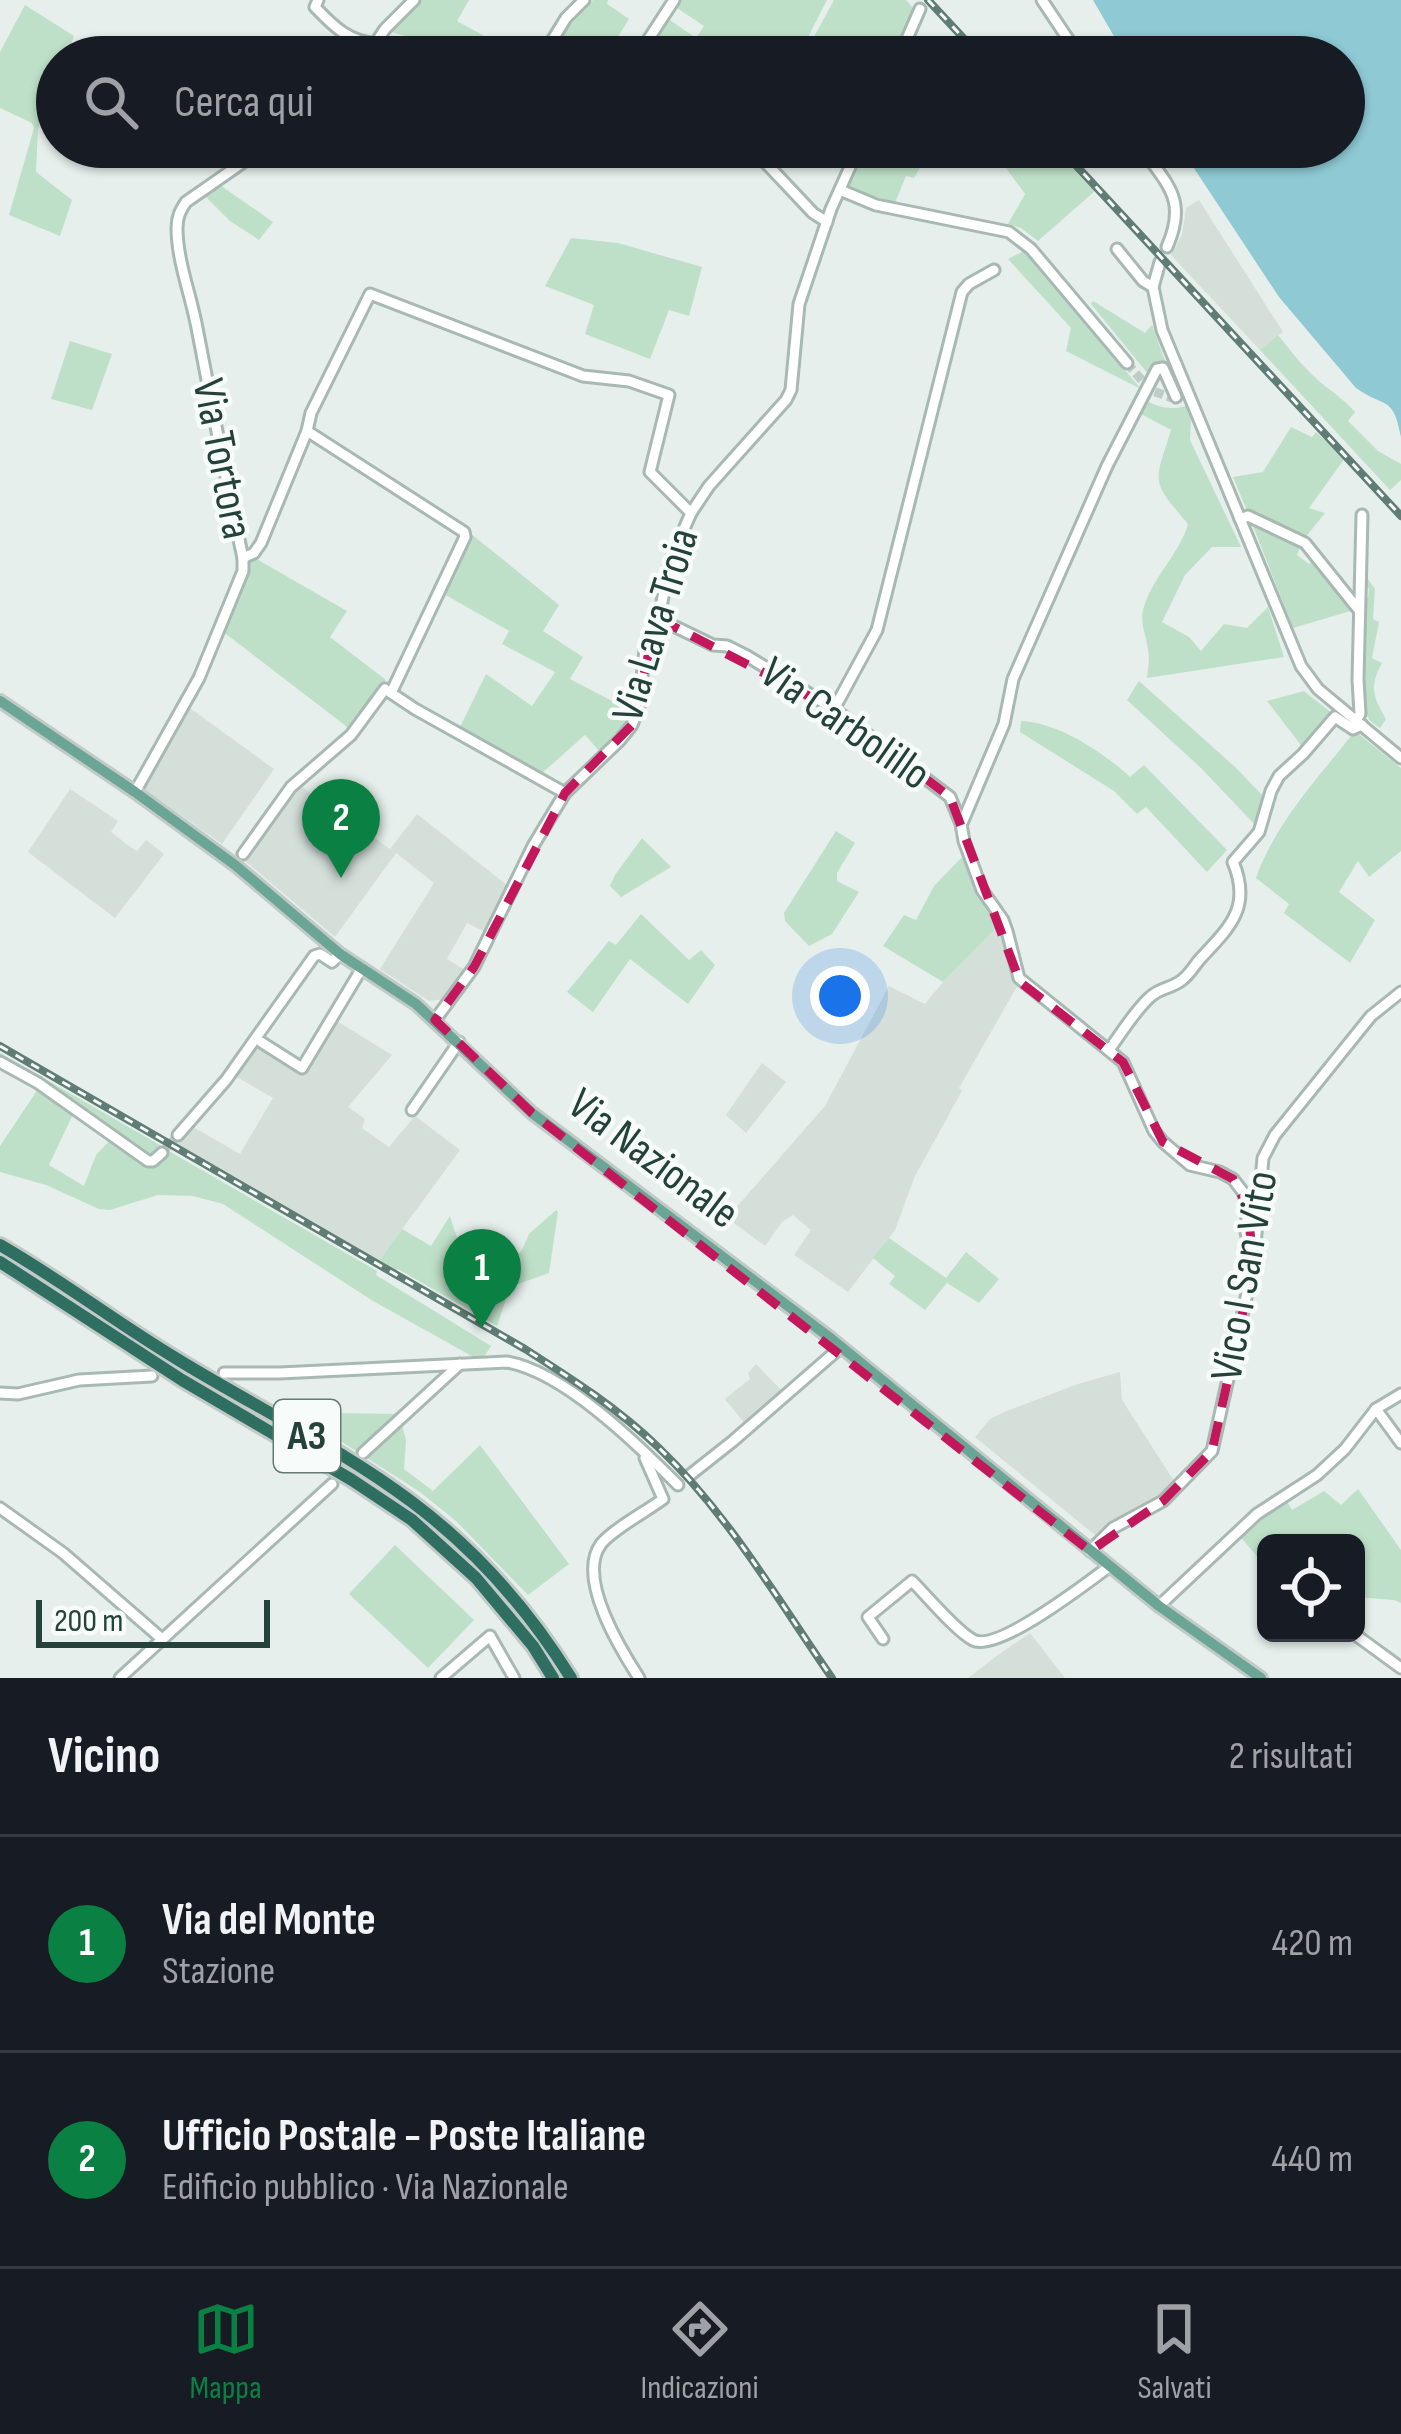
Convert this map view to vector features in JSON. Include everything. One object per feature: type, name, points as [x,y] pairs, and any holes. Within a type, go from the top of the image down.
[{"type":"highway","name":"A3","points":[[0,1245],[173,1357],[408,1499],[500,1582],[571,1678]]},
{"type":"highway","name":"A3","points":[[0,1262],[412,1520],[476,1578],[533,1646],[553,1678]]},
{"type":"main road","name":"Via Nazionale","points":[[0,700],[240,859],[340,954],[435,1020],[532,1113],[841,1347],[1159,1606],[1261,1678]]},
{"type":"street","points":[[318,0],[315,7],[346,36]]},
{"type":"street","points":[[380,36],[414,0]]},
{"type":"street","points":[[554,36],[584,0]]},
{"type":"street","points":[[651,36],[674,0]]},
{"type":"street","points":[[1042,0],[1066,36]]},
{"type":"street","points":[[908,36],[920,9]]},
{"type":"street","name":"Via Tortora","points":[[135,792],[204,667],[241,580],[243,558],[178,251],[177,222],[186,202],[235,168]]},
{"type":"street","points":[[771,168],[827,222]]},
{"type":"street","name":"Via Lava Troia","points":[[435,1020],[474,968],[533,846],[565,794],[632,724],[639,706],[645,650],[670,561],[691,512],[791,390],[799,304],[850,168]]},
{"type":"street","points":[[1154,168],[1174,199],[1177,220],[1167,247]]},
{"type":"street","points":[[840,190],[888,208],[1009,232],[1127,363]]},
{"type":"street","points":[[1117,249],[1153,287]]},
{"type":"street","points":[[1160,262],[1153,287],[1162,330],[1301,666],[1318,688],[1400,755]]},
{"type":"street","points":[[834,709],[877,630],[962,292],[994,270]]},
{"type":"street","points":[[243,558],[261,543],[311,413],[370,294],[583,376],[669,394],[650,472],[691,512]]},
{"type":"street","points":[[962,824],[1004,724],[1012,679],[1107,466],[1157,369],[1163,368],[1174,397],[1188,394]]},
{"type":"street","points":[[307,431],[464,532],[391,693]]},
{"type":"street","points":[[1109,1050],[1147,1000],[1185,978],[1231,926],[1238,914],[1240,880],[1233,862],[1259,832],[1279,776],[1335,717],[1353,729],[1359,723],[1362,515]]},
{"type":"street","points":[[1240,519],[1248,516],[1266,522],[1305,543],[1359,611]]},
{"type":"street","name":"Via Carbolillo","points":[[657,618],[747,656],[834,709],[950,797],[982,890],[1003,920],[1019,978],[1124,1062],[1163,1142],[1190,1165],[1220,1172],[1243,1192],[1253,1266]]},
{"type":"street","points":[[240,859],[291,787],[351,735],[385,689],[565,794]]},
{"type":"street","points":[[178,1135],[226,1080],[314,956],[320,954],[332,962],[340,954]]},
{"type":"street","points":[[261,1042],[302,1068],[362,968]]},
{"type":"street","name":"Vico I San Vito","points":[[1090,1550],[1113,1528],[1163,1501],[1212,1451],[1253,1266],[1263,1158],[1275,1135],[1371,1016],[1401,992]]},
{"type":"street","points":[[412,1110],[459,1042]]},
{"type":"street","points":[[0,1062],[38,1083],[148,1161],[162,1153]]},
{"type":"street","points":[[690,1475],[841,1347]]},
{"type":"street","points":[[224,1372],[507,1361],[532,1370],[596,1412],[678,1484]]},
{"type":"street","points":[[363,1453],[465,1363]]},
{"type":"street","points":[[0,1394],[79,1380],[152,1376]]},
{"type":"street","points":[[1159,1606],[1257,1514],[1318,1475],[1376,1409],[1401,1394]]},
{"type":"street","points":[[1376,1409],[1401,1443]]},
{"type":"street","points":[[639,1678],[610,1630],[600,1602],[596,1560],[602,1542],[664,1499],[645,1459],[647,1454]]},
{"type":"street","points":[[120,1678],[332,1484]]},
{"type":"street","points":[[0,1508],[63,1553],[162,1639]]},
{"type":"street","points":[[884,1639],[868,1617],[912,1581],[971,1640],[990,1642],[1013,1632],[1110,1566]]},
{"type":"street","points":[[445,1676],[490,1636],[514,1678]]},
{"type":"street","points":[[1365,1642],[1401,1668]]},
{"type":"highlighted area","points":[[657,618],[834,709],[950,797],[1020,982],[1123,1062],[1163,1142],[1233,1179],[1248,1207],[1253,1266],[1212,1451],[1163,1501],[1090,1551],[532,1113],[435,1020],[474,967],[565,793],[632,725]]},
{"type":"shaded area","points":[[1199,200],[1283,332],[1260,350],[1171,255],[1182,235],[1186,208]]},
{"type":"shaded area","points":[[187,706],[274,769],[222,844],[141,787]]},
{"type":"shaded area","points":[[301,786],[390,849],[417,814],[508,886],[488,933],[467,923],[447,959],[468,972],[445,999],[429,1001],[380,969],[434,883],[396,853],[335,937],[245,861]]},
{"type":"shaded area","points":[[70,789],[118,821],[111,832],[129,846],[137,851],[146,840],[164,854],[115,918],[28,852]]},
{"type":"shaded area","points":[[1002,922],[1019,983],[959,1088],[962,1091],[915,1176],[895,1230],[848,1292],[794,1255],[811,1230],[793,1215],[765,1246],[727,1218],[825,1106],[889,986],[925,1004]]},
{"type":"shaded area","points":[[332,1018],[392,1055],[348,1107],[365,1119],[362,1128],[389,1147],[415,1116],[460,1150],[378,1262],[174,1144],[188,1124],[240,1154],[273,1098],[230,1073],[259,1032],[303,1060]]},
{"type":"shaded area","points":[[762,1063],[786,1082],[746,1133],[726,1115]]},
{"type":"shaded area","points":[[756,1364],[783,1392],[745,1424],[725,1399],[750,1379],[748,1373]]},
{"type":"shaded area","points":[[1120,1372],[1122,1400],[1176,1484],[1096,1536],[975,1437],[990,1419],[1004,1412]]},
{"type":"shaded area","points":[[1030,1633],[1065,1678],[968,1678],[998,1655]]},
{"type":"green space","points":[[417,0],[469,0],[457,21],[484,36],[406,36],[385,30]]},
{"type":"green space","points":[[593,0],[608,0],[607,4],[629,19],[618,36],[560,36]]},
{"type":"green space","points":[[677,0],[827,0],[809,36],[697,36],[704,26],[674,6]]},
{"type":"green space","points":[[834,0],[906,0],[914,9],[904,36],[814,36]]},
{"type":"green space","points":[[25,5],[74,36],[36,36],[36,172],[72,200],[60,236],[9,215],[34,128],[0,108],[0,52]]},
{"type":"green space","points":[[667,18],[693,36],[655,36]]},
{"type":"green space","points":[[856,168],[920,168],[914,178],[906,176],[895,203],[848,188]]},
{"type":"green space","points":[[1006,168],[1075,168],[1095,191],[1038,241],[1008,224],[1025,194]]},
{"type":"green space","points":[[220,185],[273,222],[259,240],[230,221],[204,195]]},
{"type":"green space","points":[[571,238],[618,243],[702,267],[689,316],[669,310],[650,359],[585,334],[594,305],[545,286]]},
{"type":"green space","points":[[1024,251],[1141,389],[1066,351],[1071,328],[1008,259]]},
{"type":"green space","points":[[1093,301],[1145,333],[1152,325],[1165,361],[1149,375]]},
{"type":"green space","points":[[1278,335],[1312,375],[1355,412],[1348,421],[1378,451],[1401,464],[1401,480],[1390,490],[1260,350]]},
{"type":"green space","points":[[70,341],[112,354],[92,410],[51,399]]},
{"type":"green space","points":[[1147,401],[1166,408],[1186,406],[1190,440],[1241,547],[1212,547],[1185,575],[1162,622],[1189,637],[1201,651],[1224,624],[1247,628],[1268,607],[1284,657],[1147,678],[1143,610],[1188,524],[1161,489],[1159,472],[1171,430],[1141,414]]},
{"type":"green space","points":[[1291,427],[1312,437],[1316,432],[1345,458],[1309,508],[1325,513],[1304,539],[1248,513],[1233,477],[1263,472]]},
{"type":"green space","points":[[1251,521],[1301,545],[1297,555],[1309,564],[1315,559],[1354,610],[1293,628]]},
{"type":"green space","points":[[470,533],[559,605],[543,631],[583,657],[570,679],[631,711],[617,737],[601,753],[585,735],[540,775],[459,729],[486,674],[532,706],[555,672],[502,644],[509,631],[442,593]]},
{"type":"green space","points":[[253,557],[347,611],[330,637],[386,680],[351,730],[222,631]]},
{"type":"green space","points":[[1364,557],[1368,557],[1367,578],[1375,589],[1373,619],[1379,622],[1372,658],[1382,663],[1374,685],[1386,719],[1380,728],[1369,720],[1363,702],[1363,599],[1368,598],[1369,588],[1363,587]]},
{"type":"green space","points":[[1139,681],[1266,799],[1258,828],[1127,700]]},
{"type":"green space","points":[[1304,691],[1333,714],[1304,749],[1267,701]]},
{"type":"green space","points":[[1021,721],[1080,740],[1130,777],[1144,765],[1227,850],[1207,872],[1146,807],[1137,814],[1114,791],[1020,732]]},
{"type":"green space","points":[[1355,731],[1401,768],[1401,851],[1369,877],[1358,861],[1339,892],[1375,920],[1350,963],[1284,913],[1289,904],[1256,878],[1286,819]]},
{"type":"green space","points":[[836,831],[855,843],[837,881],[859,892],[832,934],[809,946],[785,921],[784,913]]},
{"type":"green space","points":[[642,838],[671,867],[621,897],[610,886]]},
{"type":"green space","points":[[967,852],[1002,922],[943,982],[883,946],[904,915],[916,920],[934,886]]},
{"type":"green space","points":[[641,914],[689,960],[701,950],[715,965],[688,1004],[630,959],[593,1012],[567,992],[609,941],[616,945]]},
{"type":"green space","points":[[0,1053],[165,1148],[148,1159],[0,1058]]},
{"type":"green space","points":[[40,1086],[75,1110],[49,1165],[84,1186],[96,1155],[111,1139],[156,1161],[167,1150],[377,1271],[376,1275],[491,1346],[482,1360],[477,1359],[373,1301],[223,1204],[193,1196],[158,1195],[99,1209],[46,1185],[0,1172],[0,1146]]},
{"type":"green space","points":[[556,1210],[549,1273],[510,1287],[497,1326],[378,1262],[402,1229],[431,1246],[450,1216],[456,1235],[486,1276],[511,1262],[529,1234]]},
{"type":"green space","points":[[889,1238],[946,1278],[966,1252],[999,1279],[979,1303],[947,1283],[925,1310],[889,1284],[895,1276],[873,1258]]},
{"type":"green space","points":[[334,1413],[399,1414],[406,1440],[404,1469],[433,1491],[480,1445],[569,1564],[528,1595],[456,1521],[420,1492],[321,1433]]},
{"type":"green space","points":[[1358,1489],[1401,1550],[1401,1603],[1365,1598],[1365,1534],[1257,1534],[1257,1556],[1238,1534],[1286,1500],[1292,1510],[1324,1491],[1341,1505]]},
{"type":"green space","points":[[395,1545],[474,1620],[428,1668],[349,1594]]},
{"type":"water","points":[[1093,0],[1401,0],[1401,437],[1391,408],[1356,388],[1279,297],[1194,168],[1365,168],[1365,36],[1114,36]]},
{"type":"tunnel","points":[[1127,363],[1150,390],[1172,398]]},
{"type":"tunnel","points":[[162,1153],[178,1135]]},
{"type":"railway","points":[[928,0],[961,36]]},
{"type":"railway","points":[[1078,168],[1401,516]]},
{"type":"railway","points":[[0,1046],[525,1349],[611,1407],[659,1448],[708,1501],[832,1678]]},
{"type":"place","name":"Ufficio Postale - Poste Italiane","points":[[341,878]]},
{"type":"place","name":"Via del Monte","points":[[482,1328]]}]
